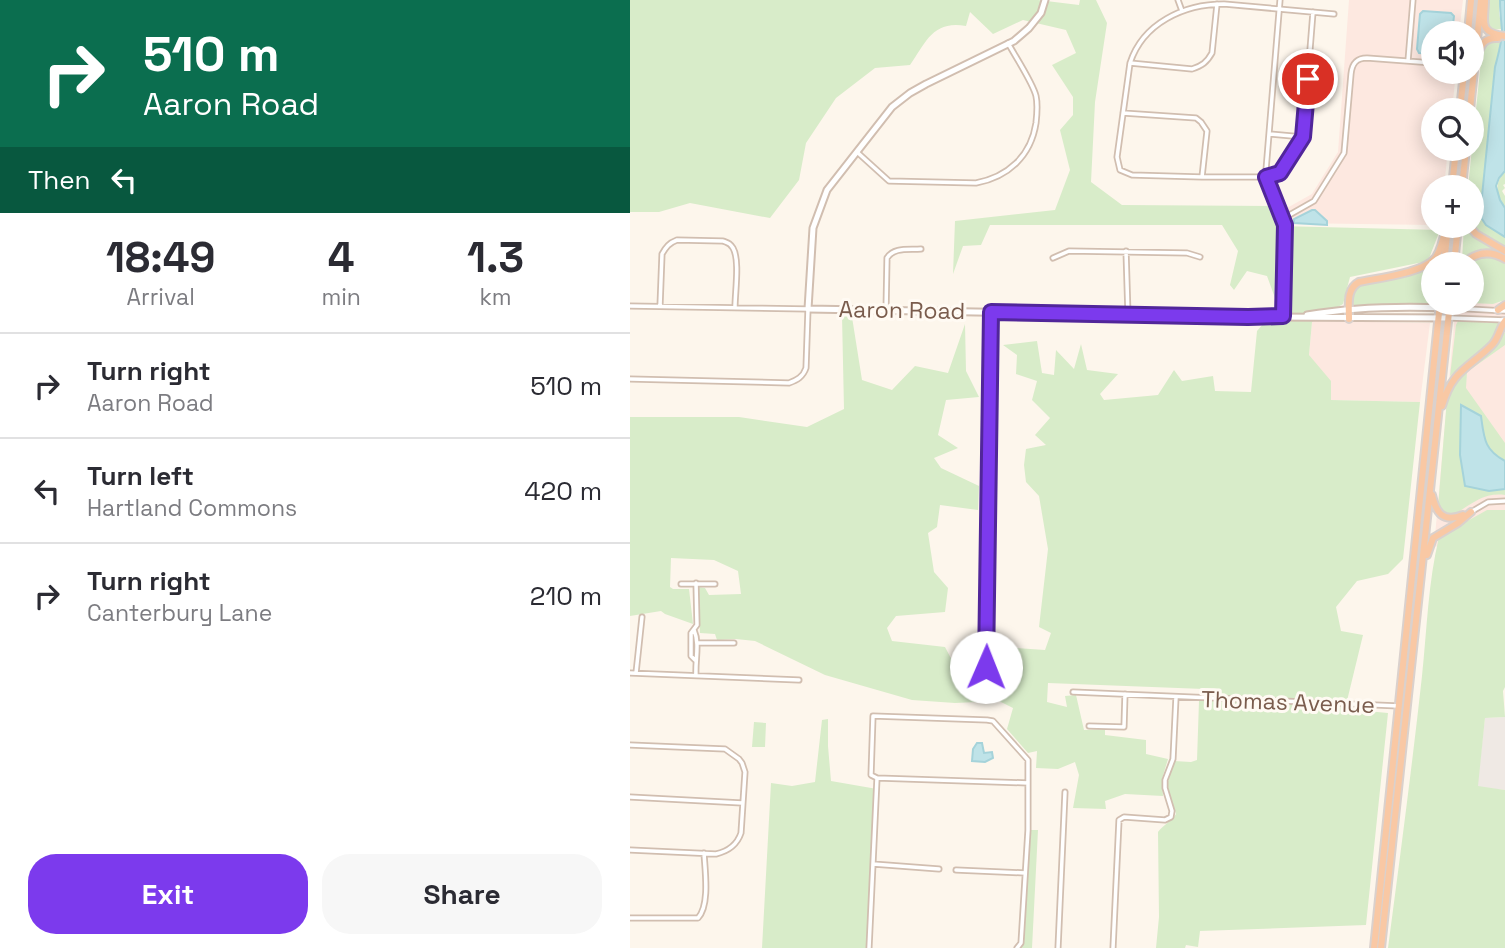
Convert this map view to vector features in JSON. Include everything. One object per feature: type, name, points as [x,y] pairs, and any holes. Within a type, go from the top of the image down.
[{"type":"highway","points":[[1469,21],[1471,0]]},
{"type":"highway","points":[[1483,0],[1484,25],[1487,31],[1494,36],[1505,37]]},
{"type":"highway","points":[[1480,21],[1483,0]]},
{"type":"highway","points":[[1484,42],[1494,36]]},
{"type":"highway","points":[[1349,318],[1350,290],[1355,284],[1417,270],[1431,262],[1439,251],[1443,238]]},
{"type":"highway","points":[[1483,238],[1505,251]]},
{"type":"highway","points":[[1484,253],[1505,259]]},
{"type":"highway","points":[[1502,310],[1505,305]]},
{"type":"highway","points":[[1374,948],[1439,315]]},
{"type":"highway","points":[[1381,948],[1448,315]]},
{"type":"highway","points":[[1436,428],[1453,380],[1493,344],[1505,321]]},
{"type":"highway","points":[[1430,487],[1435,507],[1445,517],[1454,518],[1471,512]]},
{"type":"highway","points":[[1421,574],[1431,540],[1471,512]]},
{"type":"street","points":[[630,379],[796,381],[806,368],[813,228],[827,190],[892,107],[910,93],[1014,41],[1041,13],[1045,0]]},
{"type":"street","points":[[1178,0],[1181,11]]},
{"type":"street","points":[[1280,0],[1266,177],[1285,225],[1283,316]]},
{"type":"street","points":[[1408,61],[1413,0]]},
{"type":"street","points":[[1130,63],[1192,69],[1200,66],[1212,53],[1217,4]]},
{"type":"street","points":[[1314,12],[1303,137],[1280,173],[1266,177],[1123,173],[1117,157],[1130,63],[1150,31],[1167,17],[1199,6],[1217,4],[1334,13]]},
{"type":"street","points":[[857,152],[889,181],[976,183],[988,181],[1015,166],[1034,135],[1037,111],[1036,94],[1008,43]]},
{"type":"street","points":[[1283,218],[1314,201],[1343,155],[1350,74],[1354,63],[1364,58],[1421,62]]},
{"type":"street","points":[[1123,113],[1196,118],[1202,122],[1207,131],[1202,177]]},
{"type":"street","points":[[1269,134],[1303,137]]},
{"type":"street","points":[[660,306],[662,254],[671,242],[677,240],[728,243],[734,250],[737,264],[735,307]]},
{"type":"street","points":[[886,311],[887,258],[891,251],[921,249]]},
{"type":"street","points":[[1053,258],[1069,251],[1187,253],[1200,257]]},
{"type":"street","points":[[1126,251],[1128,315]]},
{"type":"street","name":"Aaron Road","points":[[630,306],[1448,318]]},
{"type":"street","name":"Aaron Road","points":[[1300,316],[1421,306]]},
{"type":"street","points":[[1484,308],[1502,310]]},
{"type":"street","points":[[986,667],[991,312]]},
{"type":"street","points":[[1448,318],[1505,321]]},
{"type":"street","points":[[1471,512],[1488,502],[1505,501]]},
{"type":"street","points":[[681,583],[715,584]]},
{"type":"street","points":[[695,660],[691,656],[691,633],[697,625],[696,583]]},
{"type":"street","points":[[636,673],[642,617]]},
{"type":"street","points":[[694,630],[697,633],[696,676]]},
{"type":"street","points":[[697,643],[734,643]]},
{"type":"street","points":[[630,673],[799,680]]},
{"type":"street","name":"Thomas Avenue","points":[[1073,692],[1399,706]]},
{"type":"street","points":[[1089,726],[1124,727],[1125,694]]},
{"type":"street","name":"Thomas Avenue","points":[[1114,948],[1119,820],[1124,817],[1165,821],[1171,817],[1165,780],[1173,759],[1176,697]]},
{"type":"street","points":[[1017,948],[1021,943],[1025,873],[1028,783],[1028,760],[993,721],[873,716],[871,775],[877,778],[1028,783]]},
{"type":"street","points":[[630,745],[728,750],[744,767],[741,833],[735,844],[725,852],[716,854],[630,850]]},
{"type":"street","points":[[869,948],[877,778]]},
{"type":"street","points":[[1058,948],[1065,792]]},
{"type":"street","points":[[630,797],[742,803]]},
{"type":"street","points":[[630,918],[698,918],[702,913],[705,896],[704,853]]},
{"type":"street","points":[[873,864],[939,869]]},
{"type":"street","points":[[956,870],[1025,873]]},
{"type":"shaded area","points":[[1349,0],[1463,0],[1460,21],[1421,21],[1421,84],[1455,84],[1453,98],[1421,98],[1421,161],[1447,161],[1445,175],[1421,175],[1421,225],[1289,223],[1287,208],[1312,194],[1338,152]]},
{"type":"shaded area","points":[[1484,302],[1505,303],[1505,530],[1434,547],[1455,315],[1484,315]]},
{"type":"shaded area","points":[[1312,321],[1430,323],[1420,402],[1331,400],[1309,355]]},
{"type":"shaded area","points":[[1505,717],[1505,790],[1477,787],[1485,718]]},
{"type":"green space","points":[[630,0],[1038,0],[1079,5],[1080,0],[1096,0],[1107,23],[1095,102],[1091,182],[1122,205],[1271,206],[1279,226],[1421,230],[1421,238],[1437,238],[1431,252],[1421,252],[1421,262],[1350,277],[1343,304],[1312,322],[1309,355],[1331,381],[1331,400],[1420,402],[1403,559],[1388,574],[1357,581],[1336,607],[1341,631],[1363,635],[1345,709],[1388,713],[1366,925],[1200,931],[1198,947],[1186,945],[1185,948],[1156,948],[1159,917],[1158,832],[1176,814],[1167,785],[1174,761],[1197,760],[1199,701],[1205,701],[1204,689],[1048,683],[1047,702],[1067,707],[1065,696],[1076,695],[1084,730],[1105,729],[1105,735],[1146,740],[1146,754],[1168,759],[1162,779],[1163,796],[1125,794],[1105,801],[1106,809],[1073,808],[1079,775],[1075,762],[1058,769],[1036,768],[1037,751],[1028,753],[1007,729],[1013,708],[999,701],[955,703],[912,700],[825,675],[755,641],[717,640],[715,634],[700,633],[698,587],[705,588],[709,595],[741,594],[738,571],[714,560],[671,558],[670,587],[689,589],[693,624],[661,611],[630,616],[630,417],[739,417],[807,427],[844,409],[842,316],[852,317],[862,380],[892,390],[915,366],[948,373],[965,324],[966,371],[979,397],[946,400],[938,435],[958,448],[934,458],[941,468],[979,486],[978,510],[940,505],[937,527],[928,533],[934,572],[948,588],[945,612],[896,616],[887,628],[892,641],[945,647],[955,666],[989,667],[988,646],[1045,650],[1051,633],[1039,627],[1048,549],[1039,496],[1026,482],[1024,465],[1026,449],[1046,445],[1035,435],[1050,418],[1032,400],[1037,381],[1016,374],[1017,355],[1003,345],[1037,341],[1042,373],[1054,375],[1056,350],[1074,369],[1081,344],[1087,370],[1118,374],[1100,394],[1104,400],[1158,395],[1174,370],[1182,381],[1213,376],[1215,391],[1251,392],[1257,331],[1278,306],[1267,276],[1247,271],[1234,290],[1230,285],[1238,251],[1222,225],[990,225],[981,245],[963,246],[953,274],[955,221],[1055,210],[1070,170],[1060,130],[1073,115],[1073,97],[1052,65],[1076,53],[1066,30],[1023,20],[993,34],[970,12],[966,26],[946,26],[932,35],[910,65],[875,68],[836,98],[806,143],[799,180],[770,218],[690,203],[659,212],[630,212]]},
{"type":"green space","points":[[1488,0],[1500,0],[1502,29],[1490,30],[1486,19]]},
{"type":"green space","points":[[1492,40],[1501,41],[1497,58],[1486,225],[1505,237],[1505,248],[1484,235],[1484,175],[1469,175],[1471,161],[1484,161],[1484,98],[1477,98],[1479,84],[1484,84],[1485,44]]},
{"type":"green space","points":[[1505,171],[1505,188],[1502,191],[1505,208],[1497,189]]},
{"type":"green space","points":[[1463,238],[1478,238],[1502,252],[1476,251],[1462,252]]},
{"type":"green space","points":[[1484,256],[1499,259],[1505,264],[1505,300],[1484,304]]},
{"type":"green space","points":[[1421,271],[1421,303],[1353,306],[1354,291],[1359,285]]},
{"type":"green space","points":[[1458,321],[1499,323],[1491,341],[1450,376],[1456,325]]},
{"type":"green space","points":[[1505,332],[1505,345],[1467,372],[1466,388],[1505,443],[1505,495],[1490,495],[1453,515],[1445,514],[1438,507],[1447,398],[1459,378]]},
{"type":"green space","points":[[1487,510],[1505,510],[1505,717],[1485,718],[1478,786],[1505,790],[1505,948],[1388,948],[1435,554],[1439,537]]},
{"type":"green space","points":[[828,719],[831,781],[877,789],[869,948],[762,948],[771,783],[792,786],[815,782],[822,720]]},
{"type":"green space","points":[[754,722],[766,723],[765,747],[752,747]]},
{"type":"green space","points":[[1028,830],[1038,830],[1032,948],[1017,948],[1021,943]]},
{"type":"water","points":[[1500,0],[1505,0],[1505,171],[1496,186],[1505,208],[1505,237],[1484,222],[1484,176],[1495,67],[1502,35]]},
{"type":"water","points":[[1423,11],[1451,13],[1454,16],[1453,21],[1421,21],[1421,53],[1417,49],[1420,14]]},
{"type":"water","points":[[1312,210],[1327,221],[1327,225],[1294,223],[1294,219]]},
{"type":"water","points":[[1461,405],[1481,416],[1484,437],[1489,448],[1505,461],[1505,489],[1489,491],[1465,486],[1460,455]]},
{"type":"water","points":[[977,743],[982,743],[984,753],[992,752],[993,758],[985,762],[972,761],[973,749]]},
{"type":"route","points":[[986,667],[991,312],[1283,316],[1285,225],[1266,177],[1283,170],[1303,137],[1308,79]]}]
